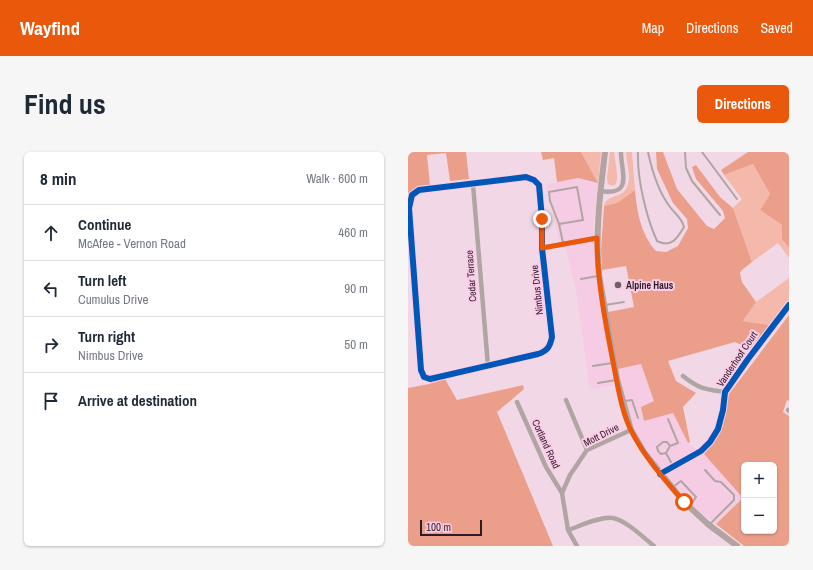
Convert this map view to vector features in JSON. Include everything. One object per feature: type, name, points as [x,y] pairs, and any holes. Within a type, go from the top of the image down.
[{"type":"main road","points":[[605,152],[600,191],[597,238],[599,275],[617,379],[622,402],[631,430],[644,452],[672,488],[709,525],[737,546]]},
{"type":"street","points":[[600,191],[613,192],[618,190],[622,185],[624,180],[621,152]]},
{"type":"street","name":"Nimbus Drive","points":[[526,177],[534,180],[539,185],[542,219],[542,248],[552,337],[550,345],[546,351],[538,354],[430,379],[424,377],[421,370],[409,208],[412,195],[420,190],[473,184],[526,177]]},
{"type":"street","name":"Cedar Terrace","points":[[473,184],[488,366]]},
{"type":"street","points":[[542,248],[597,238]]},
{"type":"street","name":"Vanderhoof Court","points":[[660,474],[701,450],[710,442],[718,429],[726,392],[748,359],[789,305]]},
{"type":"street","name":"Vanderhoof Court","points":[[683,376],[694,385],[726,392]]},
{"type":"street","points":[[566,400],[587,450]]},
{"type":"street","name":"Cortland Road","points":[[517,402],[546,467],[562,493]]},
{"type":"street","name":"Mott Drive","points":[[562,493],[570,475],[587,450],[631,430]]},
{"type":"street","points":[[562,493],[568,530],[577,546]]},
{"type":"street","points":[[568,530],[598,520],[613,518],[631,527],[654,546]]},
{"type":"lane","points":[[638,152],[641,182],[648,222],[656,241],[664,244],[676,239],[684,227],[682,221],[669,207],[659,189],[651,169],[648,152]]},
{"type":"lane","points":[[686,152],[686,168],[692,181],[720,215]]},
{"type":"lane","points":[[702,152],[737,199]]},
{"type":"lane","points":[[559,224],[584,220],[577,187],[549,192],[550,201],[559,224],[563,243]]},
{"type":"lane","points":[[581,279],[599,275]]},
{"type":"lane","points":[[603,305],[624,302]]},
{"type":"lane","points":[[593,366],[614,363]]},
{"type":"lane","points":[[598,383],[617,379]]},
{"type":"lane","points":[[622,402],[632,400],[638,418]]},
{"type":"lane","points":[[666,453],[670,446],[678,443],[668,419]]},
{"type":"lane","points":[[666,453],[661,454],[658,452],[657,447],[663,442],[667,442],[670,446]]},
{"type":"lane","points":[[666,453],[673,466]]},
{"type":"lane","points":[[705,470],[714,482],[721,482],[734,495],[734,500],[709,525]]},
{"type":"lane","points":[[672,488],[681,481],[696,497],[690,507]]},
{"type":"shaded area","points":[[408,152],[466,152],[469,179],[450,181],[446,153],[427,155],[430,185],[419,186],[408,195]]},
{"type":"shaded area","points":[[541,152],[581,152],[598,183],[578,178],[557,182],[554,158],[543,160]]},
{"type":"shaded area","points":[[581,152],[601,152],[598,183]]},
{"type":"shaded area","points":[[610,152],[614,152],[617,174],[616,184],[613,185],[608,184],[607,178]]},
{"type":"shaded area","points":[[626,152],[632,152],[635,190],[617,203],[604,206],[605,202],[625,191],[627,187],[629,174]]},
{"type":"shaded area","points":[[656,152],[663,152],[677,189],[707,226],[714,229],[725,218],[723,211],[696,179],[692,167],[696,165],[720,197],[733,208],[752,262],[740,273],[742,282],[756,302],[743,321],[769,325],[750,349],[735,342],[668,361],[676,381],[696,393],[683,407],[690,442],[688,443],[673,413],[644,421],[641,407],[654,401],[641,364],[618,369],[608,312],[634,307],[626,266],[602,270],[601,250],[604,206],[617,203],[635,190],[637,207],[643,230],[656,251],[666,252],[678,246],[688,228],[687,219],[673,203],[657,169]]},
{"type":"shaded area","points":[[748,152],[789,152],[789,248],[782,239],[782,225],[760,210],[770,194],[753,164],[724,175],[721,170]]},
{"type":"shaded area","points":[[753,164],[770,194],[760,210],[782,225],[782,239],[789,248],[789,258],[778,243],[752,262],[733,208],[742,199],[724,175]]},
{"type":"shaded area","points":[[578,178],[598,183],[593,229],[595,261],[614,385],[590,390],[576,290],[566,250],[558,237],[546,184]]},
{"type":"shaded area","points":[[789,278],[789,300],[769,325],[743,321],[756,302]]},
{"type":"shaded area","points":[[789,315],[789,401],[787,400],[783,412],[789,416],[789,546],[744,546],[716,524],[741,500],[741,534],[777,534],[777,462],[741,462],[741,496],[704,454],[720,431],[729,394]]},
{"type":"shaded area","points":[[641,364],[654,401],[673,413],[688,443],[704,454],[741,496],[741,500],[716,524],[694,507],[671,482],[646,449],[634,429],[625,402],[618,369]]},
{"type":"shaded area","points":[[445,379],[457,400],[523,385],[524,389],[497,412],[553,546],[408,546],[408,388]]},
{"type":"cycle path","points":[[526,177],[534,180],[539,185],[542,219],[542,248],[552,337],[549,346],[546,350],[538,354],[430,379],[424,377],[421,370],[409,208],[412,195],[419,190],[526,177]]},
{"type":"cycle path","points":[[660,474],[701,451],[710,442],[718,429],[723,410],[725,392],[789,305]]},
{"type":"place","name":"Alpine Haus","points":[[618,285]]},
{"type":"route","points":[[542,219],[542,248],[597,238],[597,260],[602,297],[624,410],[631,430],[644,452],[660,474],[684,502]]}]
